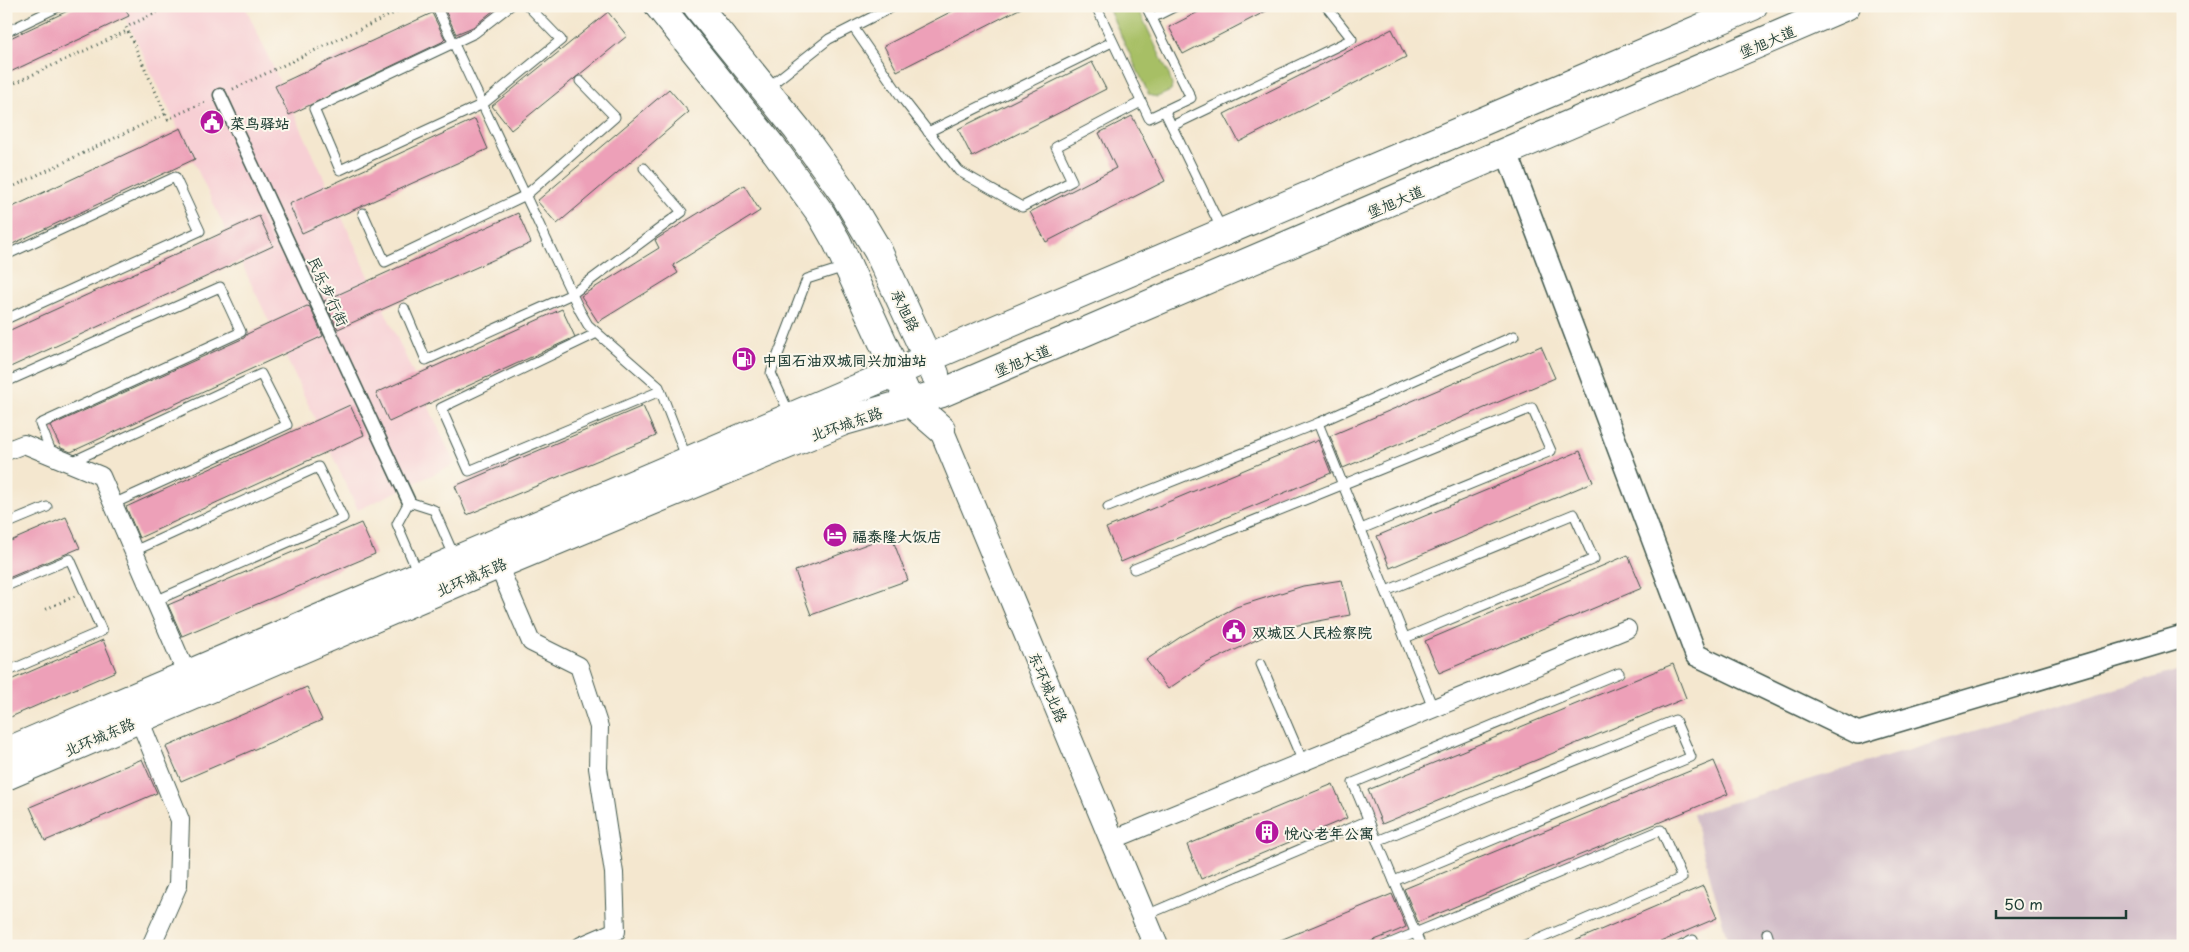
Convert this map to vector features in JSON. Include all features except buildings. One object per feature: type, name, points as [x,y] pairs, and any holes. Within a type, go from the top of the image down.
[{"type":"main road","points":[[659,6],[797,179],[821,214],[848,266],[910,402],[941,429]]},
{"type":"main road","name":"承旭路","points":[[697,6],[797,129],[844,192],[878,251],[929,358],[942,393],[941,429]]},
{"type":"main road","points":[[929,358],[1753,6]]},
{"type":"main road","name":"堡旭大道","points":[[942,393],[1507,153],[1846,6]]},
{"type":"main road","name":"北环城东路","points":[[6,752],[191,685],[498,565],[692,472],[791,417],[929,358]]},
{"type":"main road","name":"北环城东路","points":[[6,776],[139,719],[191,685],[456,560],[692,472],[844,421],[942,393]]},
{"type":"main road","name":"东环城北路","points":[[941,429],[1156,946]]},
{"type":"street","name":"民乐步行街","points":[[220,95],[408,502]]},
{"type":"street","points":[[1507,153],[1696,656],[1858,733],[2183,636]]},
{"type":"street","points":[[6,451],[24,444],[101,476],[191,685]]},
{"type":"street","points":[[498,565],[531,642],[579,666],[598,727],[598,768],[614,874],[616,931],[580,946]]},
{"type":"street","points":[[1112,840],[1627,629]]},
{"type":"street","points":[[139,719],[180,820],[178,885],[151,946]]},
{"type":"lane","points":[[6,32],[60,6]]},
{"type":"lane","points":[[436,6],[588,325],[651,378],[660,391],[692,472]]},
{"type":"lane","points":[[510,6],[475,33],[314,109],[340,170],[483,104],[561,40],[528,6]]},
{"type":"lane","points":[[765,90],[829,39],[894,6]]},
{"type":"lane","points":[[1096,7],[1149,118],[1191,98],[1146,6]]},
{"type":"lane","points":[[1152,18],[1176,6]]},
{"type":"lane","points":[[1172,126],[1352,39],[1326,6]]},
{"type":"lane","points":[[853,27],[902,98],[959,170],[1022,207],[1072,181],[1056,147],[1141,102]]},
{"type":"lane","points":[[928,132],[1112,42]]},
{"type":"lane","points":[[363,213],[385,262],[526,194],[615,117],[580,81]]},
{"type":"lane","points":[[1164,110],[1224,233]]},
{"type":"lane","points":[[404,308],[426,360],[572,294],[682,212],[644,168]]},
{"type":"lane","points":[[6,255],[175,178],[200,230],[6,319]]},
{"type":"lane","points":[[791,417],[770,372],[807,279],[848,266]]},
{"type":"lane","points":[[6,382],[220,287],[241,332],[40,424],[52,456]]},
{"type":"lane","points":[[598,333],[441,408],[469,471],[660,391]]},
{"type":"lane","points":[[1108,507],[1318,423],[1514,336]]},
{"type":"lane","points":[[69,463],[261,374],[287,425],[113,504]]},
{"type":"lane","points":[[1134,569],[1532,408],[1551,451],[1361,529]]},
{"type":"lane","points":[[1318,423],[1433,708]]},
{"type":"lane","points":[[134,551],[318,467],[343,518],[155,601]]},
{"type":"lane","points":[[419,576],[398,524],[408,502],[434,510],[456,560]]},
{"type":"lane","points":[[6,524],[47,507]]},
{"type":"lane","points":[[1386,590],[1574,514],[1594,559],[1405,638]]},
{"type":"lane","points":[[6,586],[70,559],[102,631],[6,672]]},
{"type":"lane","points":[[1261,664],[1303,762]]},
{"type":"lane","points":[[1421,946],[1353,783],[1619,673]]},
{"type":"lane","points":[[1377,841],[1675,720],[1691,757],[1394,881]]},
{"type":"lane","points":[[1144,916],[1368,820]]},
{"type":"lane","points":[[1384,946],[1661,830],[1682,878],[1523,946]]},
{"type":"lane","points":[[1766,933],[1771,946]]},
{"type":"lane","points":[[1680,946],[1693,940],[1696,946]]},
{"type":"path","points":[[171,6],[126,27],[168,119],[409,6]]},
{"type":"path","points":[[6,88],[127,31]]},
{"type":"path","points":[[6,190],[165,114]]},
{"type":"path","points":[[46,609],[84,591]]},
{"type":"shaded area","points":[[120,6],[245,6],[455,464],[358,510]]},
{"type":"shaded area","points":[[2183,669],[2183,946],[1729,946],[1693,814]]},
{"type":"green space","points":[[1107,6],[1137,6],[1169,75],[1172,85],[1171,91],[1157,97],[1149,95]]},
{"type":"place","name":"菜鸟驿站","points":[[212,122]]},
{"type":"place","name":"中国石油双城同兴加油站","points":[[744,359]]},
{"type":"place","name":"福泰隆大饭店","points":[[835,535]]},
{"type":"place","name":"双城区人民检察院","points":[[1234,631]]},
{"type":"place","name":"悦心老年公寓","points":[[1267,832]]}]
